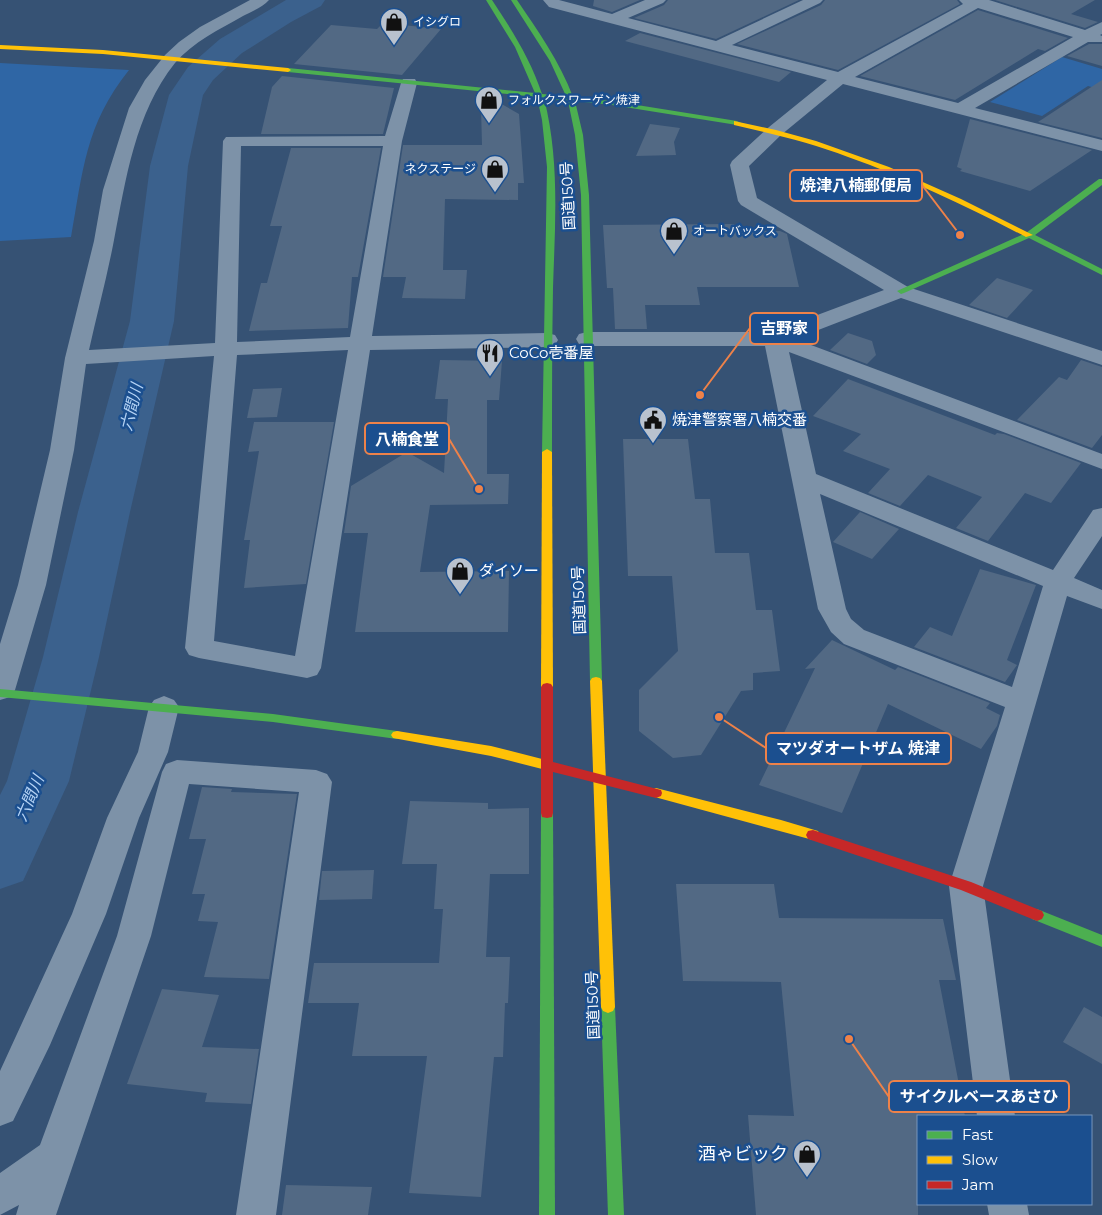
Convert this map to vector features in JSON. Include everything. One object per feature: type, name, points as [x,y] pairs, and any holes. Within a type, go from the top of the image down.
[{"type":"main road","name":"国道150号","points":[[489,0],[511,33],[540,96],[546,125],[552,187],[547,340],[547,1215]]},
{"type":"main road","name":"国道150号","points":[[514,0],[542,42],[570,100],[580,146],[585,195],[599,778],[616,1215]]},
{"type":"main road","points":[[0,47],[76,50],[177,59],[540,96],[685,113],[775,131],[851,154],[886,167],[1102,272]]},
{"type":"main road","points":[[901,291],[1029,235],[1102,181]]},
{"type":"main road","points":[[4,692],[366,729],[491,751],[780,825],[966,886],[1102,941]]},
{"type":"street","points":[[4,692],[32,585],[83,358],[113,190],[138,108],[151,84],[206,30],[261,0]]},
{"type":"street","points":[[551,0],[554,4],[1102,146]]},
{"type":"street","points":[[614,19],[658,0]]},
{"type":"street","points":[[718,46],[815,0]]},
{"type":"street","points":[[1094,38],[975,1],[840,78],[775,131],[739,165],[748,201],[901,291],[1102,358]]},
{"type":"street","points":[[959,110],[1094,38],[1102,27]]},
{"type":"street","points":[[392,141],[232,141],[226,348],[199,648],[307,668],[392,141],[409,83]]},
{"type":"street","points":[[775,339],[901,291]]},
{"type":"street","points":[[587,339],[775,339],[1102,462]]},
{"type":"street","points":[[775,339],[832,608],[841,625],[854,637],[1021,702]]},
{"type":"street","points":[[83,358],[226,348],[359,342],[547,340]]},
{"type":"street","points":[[806,479],[1102,600]]},
{"type":"street","points":[[996,1115],[966,886],[1058,582],[1102,516]]},
{"type":"street","points":[[0,1109],[32,1044],[89,914],[123,818],[153,752],[159,707]]},
{"type":"street","points":[[36,1215],[55,1156],[134,936],[177,772],[316,782],[256,1215]]},
{"type":"street","points":[[0,1196],[55,1156]]},
{"type":"shaded area","points":[[1062,57],[1102,69],[1102,90],[1088,86],[1042,116],[990,102]]},
{"type":"shaded area","points":[[0,63],[129,70],[114,90],[94,130],[83,170],[71,237],[0,241]]},
{"type":"building","points":[[594,0],[640,0],[612,12],[593,6]]},
{"type":"building","points":[[668,0],[799,0],[716,39],[634,18],[664,5]]},
{"type":"building","points":[[825,0],[957,0],[960,4],[838,70],[737,44],[821,5]]},
{"type":"building","points":[[995,0],[1095,0],[1071,14],[1098,22],[1085,28]]},
{"type":"building","points":[[978,10],[1068,38],[1045,51],[1038,49],[955,100],[860,76]]},
{"type":"building","points":[[383,23],[441,29],[402,75],[294,64],[331,25],[377,29]]},
{"type":"building","points":[[640,33],[791,72],[779,82],[625,41]]},
{"type":"building","points":[[1089,44],[1102,44],[1102,66],[1067,56]]},
{"type":"building","points":[[282,76],[394,88],[383,134],[261,134],[272,87]]},
{"type":"building","points":[[1102,80],[1102,138],[1038,122]]},
{"type":"building","points":[[498,102],[519,114],[524,183],[518,183],[518,200],[445,199],[443,270],[467,270],[465,299],[402,298],[406,277],[383,277],[403,145],[482,145],[481,108]]},
{"type":"building","points":[[970,119],[1092,150],[1030,191],[960,171],[962,169],[957,167]]},
{"type":"building","points":[[650,124],[680,128],[674,142],[676,155],[636,156]]},
{"type":"building","points":[[291,148],[381,148],[358,277],[352,277],[348,328],[249,331],[261,283],[267,283],[282,226],[270,226]]},
{"type":"building","points":[[734,224],[736,231],[780,231],[787,234],[799,287],[697,287],[700,305],[645,305],[647,329],[615,329],[613,288],[607,288],[603,225]]},
{"type":"building","points":[[997,278],[1033,290],[1007,318],[969,305]]},
{"type":"building","points":[[848,333],[872,341],[876,355],[867,364],[830,350]]},
{"type":"building","points":[[440,360],[502,361],[499,400],[487,400],[487,474],[509,474],[508,504],[430,505],[420,572],[509,571],[508,632],[355,632],[368,533],[344,533],[351,486],[407,452],[444,473],[448,399],[435,399]]},
{"type":"building","points":[[1081,360],[1102,367],[1102,435],[1092,448],[1017,420],[1059,377],[1067,380]]},
{"type":"building","points":[[848,379],[995,435],[997,433],[1004,434],[1081,463],[1051,503],[1025,493],[988,541],[956,528],[982,497],[928,475],[900,506],[868,493],[890,469],[843,451],[861,434],[813,416]]},
{"type":"building","points":[[282,388],[277,417],[247,418],[253,389]]},
{"type":"building","points":[[254,422],[334,422],[306,584],[244,588],[250,540],[244,540],[259,451],[248,452]]},
{"type":"building","points":[[623,439],[688,439],[695,499],[710,499],[715,553],[749,553],[756,610],[772,610],[780,671],[753,673],[753,690],[741,691],[701,755],[673,758],[639,731],[639,690],[678,651],[672,576],[628,576]]},
{"type":"building","points":[[860,512],[899,529],[872,559],[833,542]]},
{"type":"building","points":[[980,569],[1036,585],[1007,660],[1017,665],[1005,682],[914,647],[930,627],[952,636]]},
{"type":"building","points":[[832,640],[895,670],[898,667],[990,703],[986,708],[1000,715],[997,726],[981,749],[888,704],[842,813],[759,785],[815,668],[805,669]]},
{"type":"building","points":[[202,787],[232,789],[231,792],[297,794],[269,979],[204,977],[218,922],[198,921],[205,894],[192,894],[206,839],[189,839]]},
{"type":"building","points":[[410,801],[488,803],[488,809],[529,808],[529,874],[490,874],[486,957],[510,957],[508,1003],[505,1003],[503,1057],[494,1057],[481,1197],[409,1193],[427,1056],[352,1056],[359,1003],[308,1003],[314,963],[439,963],[443,909],[434,909],[437,864],[402,864]]},
{"type":"building","points":[[374,870],[372,899],[319,900],[322,871]]},
{"type":"building","points":[[676,884],[774,884],[779,918],[943,919],[956,980],[939,980],[965,1115],[917,1115],[918,1215],[756,1215],[748,1115],[794,1116],[781,982],[683,981]]},
{"type":"building","points":[[162,989],[219,995],[202,1047],[259,1049],[251,1104],[205,1102],[207,1093],[127,1084]]},
{"type":"building","points":[[1084,1007],[1102,1017],[1102,1064],[1063,1042]]},
{"type":"building","points":[[286,1185],[372,1187],[368,1215],[282,1215]]},
{"type":"waterway","name":"六間川","points":[[0,863],[38,781],[71,657],[104,512],[152,321],[169,166],[186,95],[200,74],[231,46],[280,15],[310,0]]},
{"type":"traffic: fast","points":[[489,0],[511,35],[536,85],[546,120],[549,143],[552,215],[548,327],[547,452]]},
{"type":"traffic: fast","points":[[514,0],[546,48],[566,87],[574,111],[581,147],[585,195],[596,681]]},
{"type":"traffic: fast","points":[[288,70],[612,103],[737,123]]},
{"type":"traffic: fast","points":[[901,291],[1029,235],[1102,181]]},
{"type":"traffic: fast","points":[[1029,235],[1102,272]]},
{"type":"traffic: fast","points":[[0,693],[273,718],[397,735]]},
{"type":"traffic: fast","points":[[547,813],[547,1215]]},
{"type":"traffic: fast","points":[[1037,915],[1102,941]]},
{"type":"traffic: fast","points":[[608,1007],[616,1215]]},
{"type":"traffic: slow","points":[[0,47],[103,52],[288,70]]},
{"type":"traffic: slow","points":[[737,123],[813,143],[887,169],[958,200],[1029,235]]},
{"type":"traffic: slow","points":[[547,452],[547,687]]},
{"type":"traffic: slow","points":[[596,681],[608,1007]]},
{"type":"traffic: slow","points":[[397,735],[491,751],[546,765]]},
{"type":"traffic: slow","points":[[656,793],[813,835]]},
{"type":"traffic: jam","points":[[547,687],[547,813]]},
{"type":"traffic: jam","points":[[546,765],[656,793]]},
{"type":"traffic: jam","points":[[813,835],[966,886],[1037,915]]},
{"type":"place","name":"イシグロ","points":[[394,46]]},
{"type":"place","name":"フォルクスワーゲン焼津","points":[[489,124]]},
{"type":"place","name":"ネクステージ","points":[[495,193]]},
{"type":"place","name":"焼津八楠郵便局","points":[[960,235]]},
{"type":"place","name":"オートバックス","points":[[674,255]]},
{"type":"place","name":"CoCo壱番屋","points":[[490,377]]},
{"type":"place","name":"吉野家","points":[[700,395]]},
{"type":"place","name":"焼津警察署八楠交番","points":[[653,444]]},
{"type":"place","name":"八楠食堂","points":[[479,489]]},
{"type":"place","name":"ダイソー","points":[[460,595]]},
{"type":"place","name":"マツダオートザム 焼津","points":[[719,717]]},
{"type":"place","name":"サイクルベースあさひ","points":[[849,1039]]},
{"type":"place","name":"酒ゃビック","points":[[807,1178]]}]
